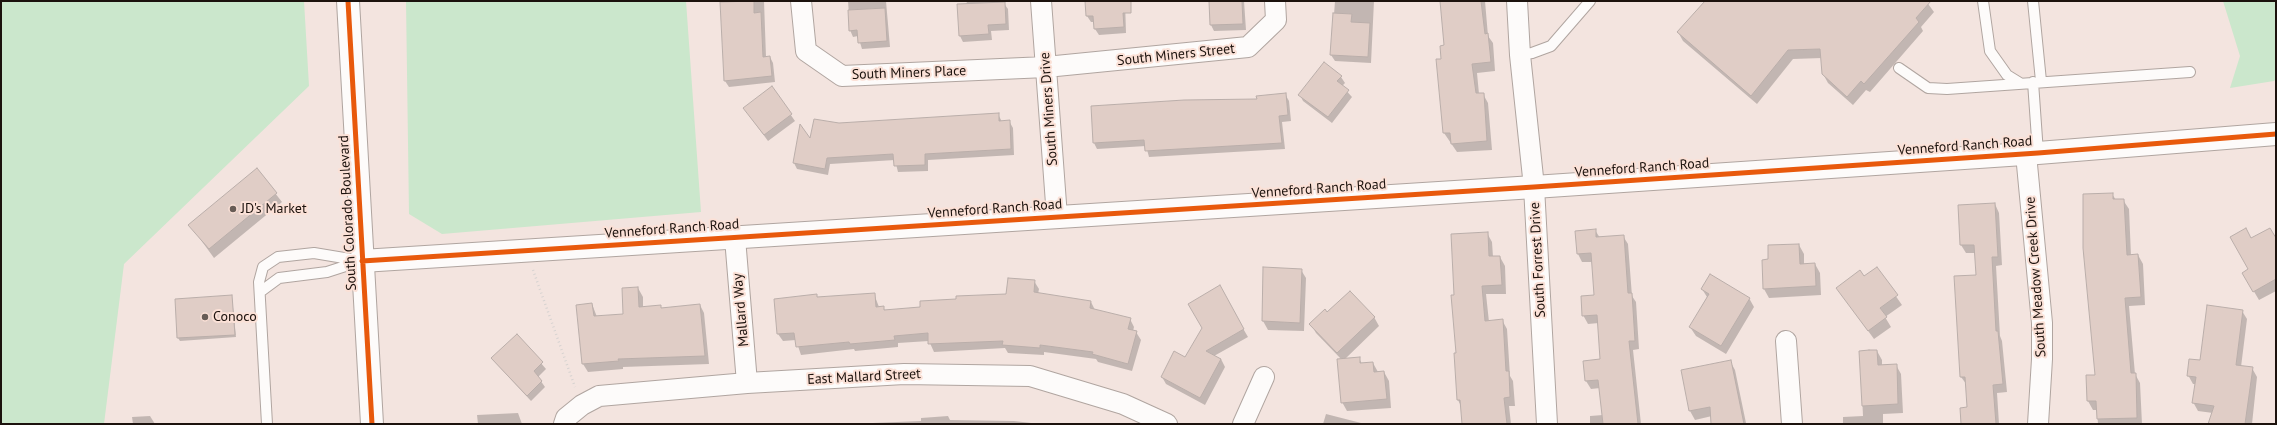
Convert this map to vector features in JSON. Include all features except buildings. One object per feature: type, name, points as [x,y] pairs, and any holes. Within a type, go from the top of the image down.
[{"type":"street","name":"South Colorado Boulevard","points":[[348,1],[372,424]]},
{"type":"street","name":"South Miners Place","points":[[801,1],[806,51],[842,76],[1046,67]]},
{"type":"street","name":"South Miners Drive","points":[[1041,1],[1057,217]]},
{"type":"street","name":"South Miners Street","points":[[1046,67],[1248,48],[1276,20],[1275,1]]},
{"type":"street","name":"South Forrest Drive","points":[[1517,1],[1520,55],[1534,187],[1547,424]]},
{"type":"street","name":"Venneford Ranch Road","points":[[362,261],[2032,154],[2276,134]]},
{"type":"street","name":"South Meadow Creek Drive","points":[[2032,154],[2042,323],[2042,359],[2038,424]]},
{"type":"street","name":"Mallard Way","points":[[735,238],[747,384]]},
{"type":"street","points":[[1786,341],[1792,424]]},
{"type":"street","name":"East Mallard Street","points":[[564,424],[566,418],[582,405],[599,396],[747,384],[904,374],[1030,376],[1123,404],[1167,424]]},
{"type":"street","points":[[1243,424],[1264,377]]},
{"type":"lane","points":[[1520,55],[1532,53],[1550,46],[1590,1]]},
{"type":"lane","points":[[1983,1],[1990,52],[2007,75],[2020,83]]},
{"type":"lane","points":[[2032,154],[2037,81],[2033,1]]},
{"type":"lane","points":[[1899,68],[1928,88],[1981,87],[2037,81],[2190,72]]},
{"type":"lane","points":[[267,424],[260,292],[260,277],[264,267],[278,257],[314,253],[362,261]]},
{"type":"lane","points":[[260,292],[273,281],[284,277],[328,272],[362,261]]},
{"type":"path","points":[[531,250],[534,271],[582,405]]},
{"type":"green space","points":[[1,1],[304,1],[309,86],[124,264],[104,424],[1,424]]},
{"type":"green space","points":[[406,1],[686,1],[701,212],[442,234],[409,214]]},
{"type":"green space","points":[[2223,1],[2276,1],[2276,79],[2274,81],[2230,88],[2240,56]]},
{"type":"cycle path","points":[[348,1],[372,424]]},
{"type":"cycle path","points":[[362,261],[1534,187],[2038,153],[2276,134]]},
{"type":"place","name":"JD's Market","points":[[233,209]]},
{"type":"place","name":"Conoco","points":[[205,317]]}]
